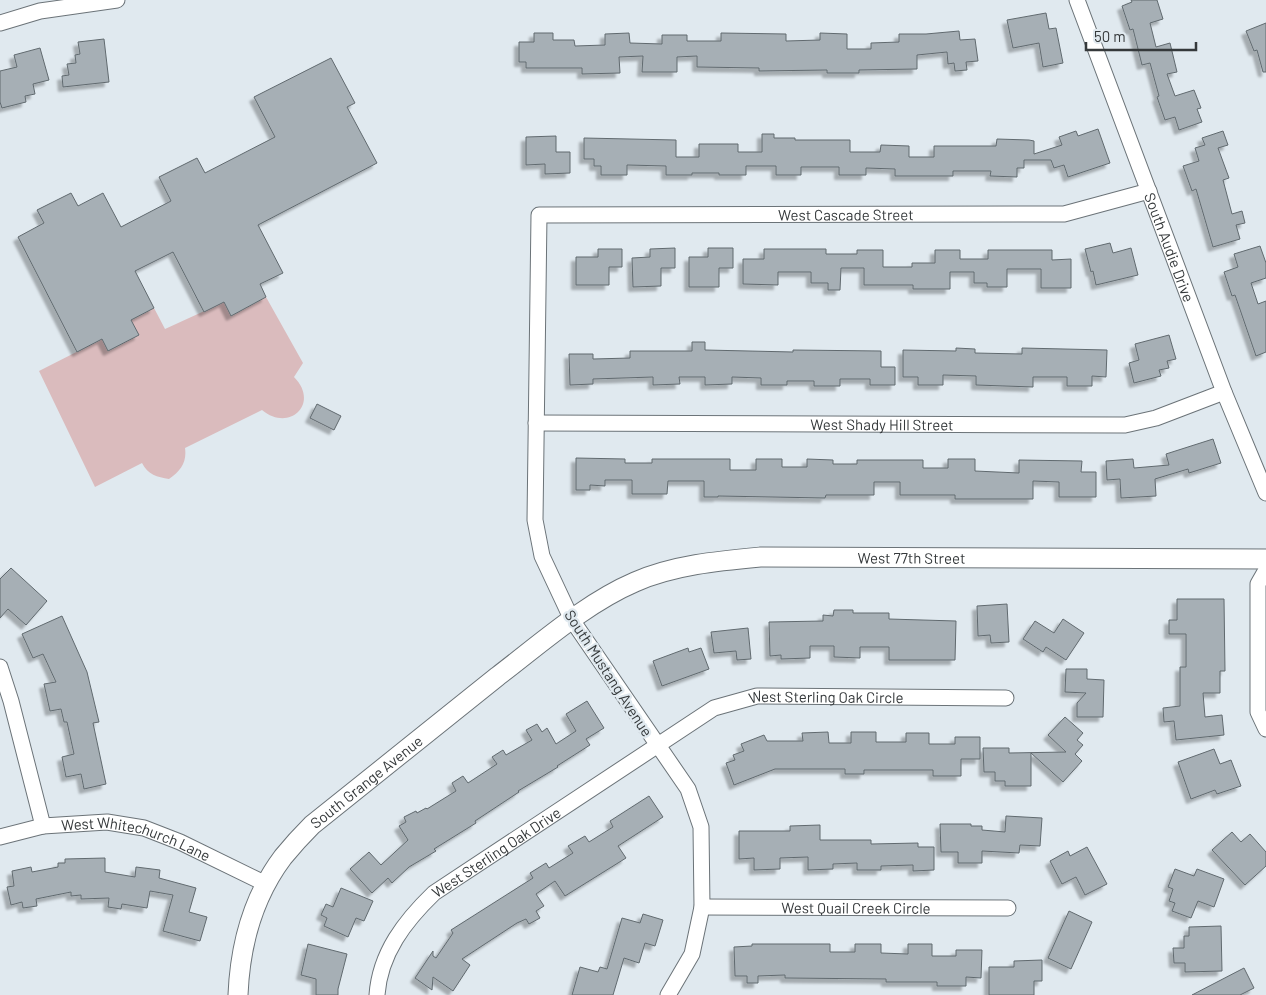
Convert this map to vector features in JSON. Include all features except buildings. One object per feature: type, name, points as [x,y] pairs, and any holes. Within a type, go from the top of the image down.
[{"type":"street","points":[[0,23],[40,12],[117,0]]},
{"type":"street","name":"South Audie Drive","points":[[1077,0],[1224,392],[1266,493]]},
{"type":"street","name":"West Cascade Street","points":[[539,216],[1064,214],[1149,191]]},
{"type":"street","name":"South Mustang Avenue","points":[[539,216],[535,520],[542,556],[572,620],[688,790],[701,827],[702,907],[692,954],[668,995]]},
{"type":"street","name":"West Shady Hill Street","points":[[536,423],[1125,425],[1156,418],[1224,392]]},
{"type":"street","name":"West 77th Street","points":[[572,620],[598,601],[635,582],[677,568],[761,557],[1266,559]]},
{"type":"street","points":[[1266,570],[1258,584],[1258,712],[1266,728]]},
{"type":"street","name":"South Grange Avenue","points":[[238,995],[244,944],[252,916],[266,884],[283,856],[312,825],[521,658],[572,620]]},
{"type":"street","points":[[0,667],[11,701],[43,826]]},
{"type":"street","name":"West Sterling Oak Circle","points":[[658,746],[714,708],[757,696],[1006,698]]},
{"type":"street","name":"West Sterling Oak Drive","points":[[377,995],[384,960],[396,938],[414,912],[434,893],[658,746]]},
{"type":"street","name":"West Whitechurch Lane","points":[[0,837],[43,826],[107,822],[144,828],[180,842],[266,884]]},
{"type":"street","name":"West Quail Creek Circle","points":[[702,907],[1008,908]]},
{"type":"shaded area","points":[[266,297],[303,363],[294,377],[301,387],[304,396],[303,405],[298,412],[291,417],[282,418],[272,416],[262,410],[185,448],[185,458],[182,466],[169,479],[153,475],[142,463],[95,487],[39,371],[102,339],[108,351],[139,335],[131,320],[154,308],[165,329],[224,302],[231,316]]}]
